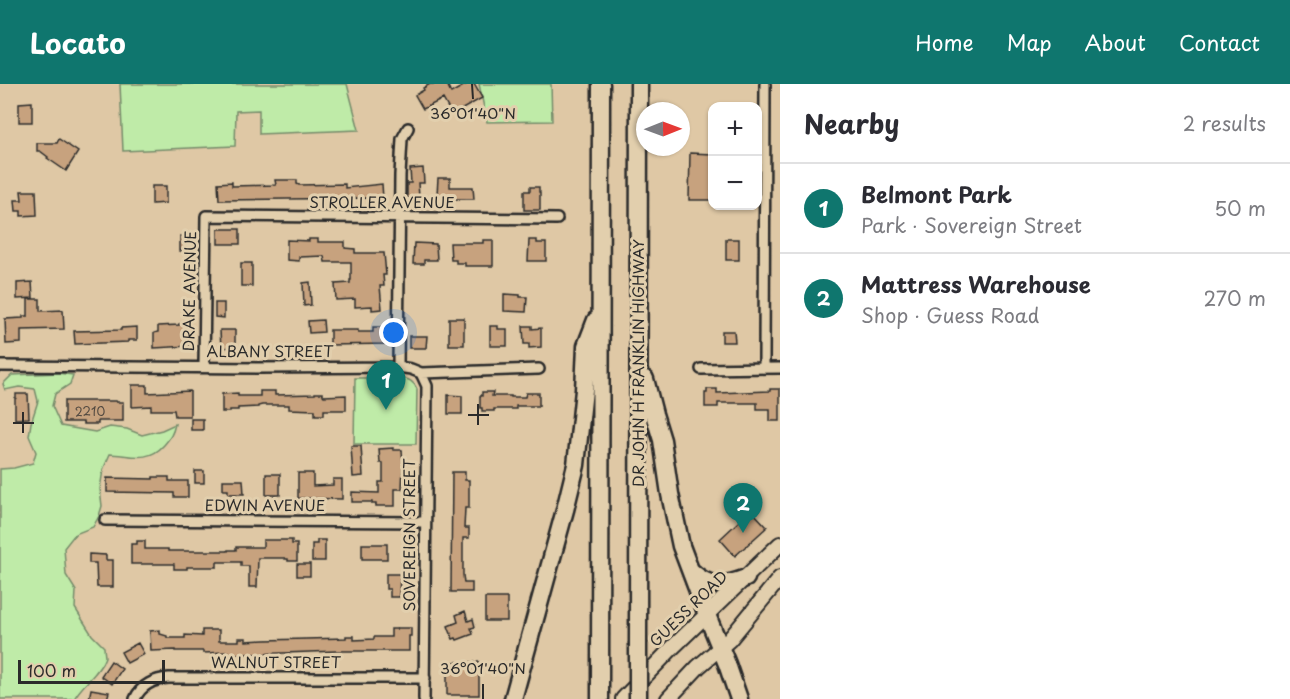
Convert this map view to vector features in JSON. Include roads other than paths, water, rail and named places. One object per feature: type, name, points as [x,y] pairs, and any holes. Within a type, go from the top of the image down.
[{"type":"highway","points":[[600,691],[601,84]]},
{"type":"highway","name":"DR JOHN H FRANKLIN HIGHWAY","points":[[638,699],[639,84]]},
{"type":"highway","points":[[513,699],[573,476],[580,428],[586,346],[600,311]]},
{"type":"highway","points":[[638,346],[648,393],[662,440],[681,546],[739,699]]},
{"type":"highway","points":[[690,569],[705,582],[714,584],[727,584],[746,578]]},
{"type":"main road","name":"GUESS ROAD","points":[[623,699],[780,544]]},
{"type":"main road","points":[[668,699],[698,667],[729,640],[780,578]]},
{"type":"street","points":[[764,368],[765,84]]},
{"type":"street","points":[[398,367],[399,175],[402,139],[408,128]]},
{"type":"street","name":"STROLLER AVENUE","points":[[206,216],[557,219]]},
{"type":"street","name":"DRAKE AVENUE","points":[[204,367],[206,216]]},
{"type":"street","name":"ALBANY STREET","points":[[0,366],[398,367],[421,373],[539,369]]},
{"type":"street","points":[[701,369],[780,368]]},
{"type":"street","name":"SOVEREIGN STREET","points":[[421,373],[427,386],[424,699]]},
{"type":"street","name":"EDWIN AVENUE","points":[[105,520],[425,522]]},
{"type":"street","name":"WALNUT STREET","points":[[135,699],[143,688],[161,678],[424,678]]},
{"type":"place","name":"Belmont Park","points":[[386,410]]},
{"type":"place","name":"Mattress Warehouse","points":[[743,533]]}]
